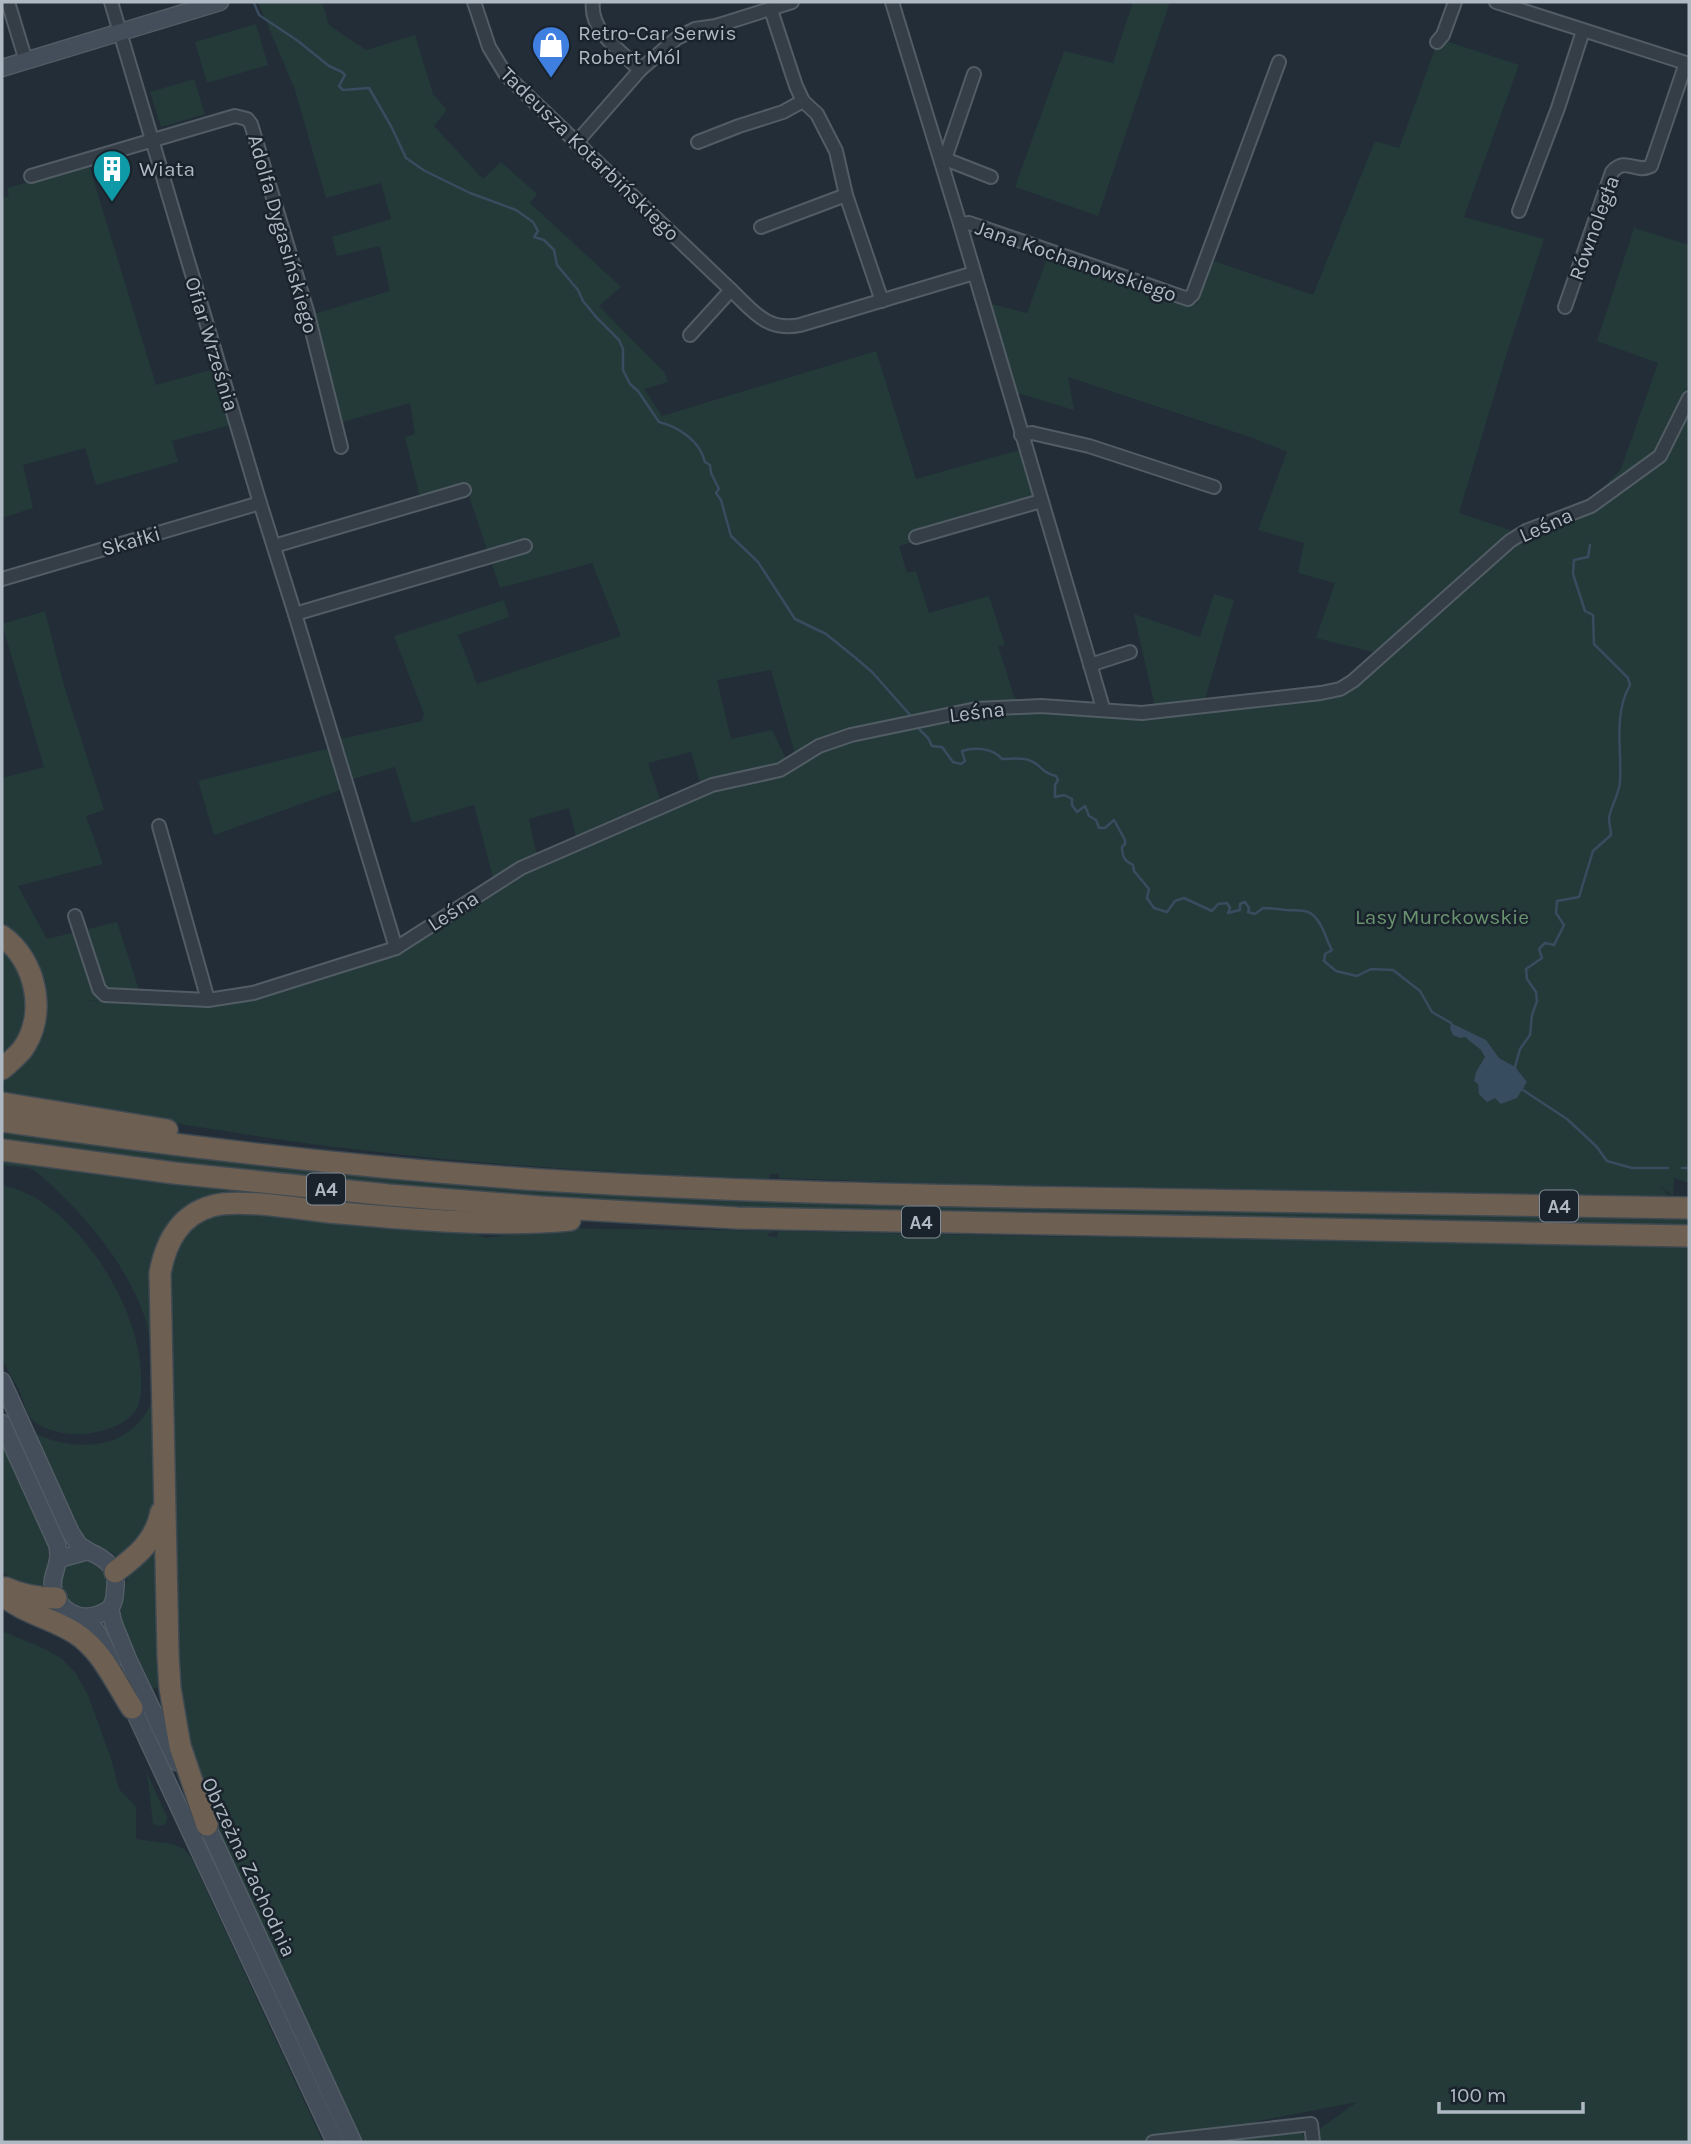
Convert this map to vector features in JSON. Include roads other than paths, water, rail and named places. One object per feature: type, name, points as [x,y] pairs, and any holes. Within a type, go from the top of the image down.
[{"type":"highway","points":[[2,936],[21,955],[31,975],[36,994],[32,1032],[23,1048],[2,1069]]},
{"type":"highway","points":[[2,1103],[393,1168]]},
{"type":"highway","name":"A4","points":[[2,1121],[216,1150],[542,1180],[903,1195],[1689,1208]]},
{"type":"highway","name":"A4","points":[[2,1150],[163,1171],[389,1195],[652,1213],[863,1221],[1689,1236]]},
{"type":"highway","points":[[207,1825],[180,1746],[170,1688],[160,1273],[163,1254],[169,1241],[186,1219],[197,1212],[225,1203],[374,1216],[497,1222],[547,1222],[652,1213]]},
{"type":"highway","points":[[115,1572],[135,1558],[155,1533],[160,1517],[165,1477]]},
{"type":"highway","points":[[2,1584],[20,1594],[56,1598]]},
{"type":"highway","points":[[2,1594],[16,1605],[74,1632],[85,1641],[96,1652],[132,1707]]},
{"type":"street","points":[[8,2],[26,61]]},
{"type":"street","name":"Ofiar Września","points":[[111,2],[396,948]]},
{"type":"street","points":[[2,68],[220,2]]},
{"type":"street","name":"Tadeusza Kotarbińskiego","points":[[474,2],[489,47],[499,67],[762,318],[783,327],[800,325],[882,301]]},
{"type":"street","points":[[593,2],[592,14],[595,23],[640,70]]},
{"type":"street","points":[[576,142],[640,70],[677,38],[695,29],[716,26],[792,2]]},
{"type":"street","name":"Jana Kochanowskiego","points":[[892,2],[943,160],[1021,435],[1103,708]]},
{"type":"street","points":[[1437,42],[1444,36],[1455,2]]},
{"type":"street","name":"Równoległa","points":[[1503,3],[1688,63],[1651,166],[1642,169],[1623,164],[1612,172],[1565,307]]},
{"type":"street","points":[[772,10],[796,86],[803,101],[817,114],[836,151],[846,195],[882,301],[974,273]]},
{"type":"street","points":[[1519,211],[1558,108],[1583,31]]},
{"type":"street","name":"Jana Kochanowskiego","points":[[960,224],[969,223],[1188,299],[1194,294],[1279,62]]},
{"type":"street","points":[[974,74],[943,160],[990,177]]},
{"type":"street","points":[[698,142],[783,112],[803,101]]},
{"type":"street","name":"Adolfa Dygasińskiego","points":[[151,140],[235,116],[247,119],[251,124],[307,311],[341,447]]},
{"type":"street","points":[[31,176],[151,140]]},
{"type":"street","points":[[761,227],[846,195]]},
{"type":"street","points":[[690,335],[731,290]]},
{"type":"street","name":"Leśna","points":[[75,916],[99,989],[105,995],[208,1000],[253,993],[396,948],[521,867],[712,785],[780,771],[819,746],[851,734],[976,709],[1041,706],[1103,708],[1142,713],[1340,689],[1353,681],[1510,541],[1526,531],[1591,506],[1660,456],[1689,398]]},
{"type":"street","points":[[1021,435],[1032,433],[1089,446],[1214,487]]},
{"type":"street","points":[[274,546],[464,491]]},
{"type":"street","points":[[916,537],[1041,501]]},
{"type":"street","name":"Skałki","points":[[2,579],[260,503]]},
{"type":"street","points":[[295,614],[525,546]]},
{"type":"street","points":[[1090,665],[1130,652]]},
{"type":"street","points":[[159,826],[208,1000]]},
{"type":"street","points":[[2,1381],[71,1533],[79,1545],[107,1561],[115,1572],[116,1591],[110,1608],[99,1614],[85,1618],[66,1610],[56,1598],[52,1588],[60,1559],[57,1544],[2,1423]]},
{"type":"street","points":[[60,1559],[88,1551]]},
{"type":"street","name":"Obrzeżna Zachodnia","points":[[110,1608],[128,1659],[353,2142]]},
{"type":"street","name":"Obrzeżna Zachodnia","points":[[85,1618],[99,1635],[335,2142]]},
{"type":"street","points":[[1153,2142],[1311,2124],[1313,2142]]},
{"type":"water","points":[[1451,1023],[1486,1040],[1499,1058],[1515,1067],[1527,1082],[1517,1098],[1501,1104],[1495,1098],[1487,1102],[1479,1094],[1478,1084],[1474,1081],[1485,1057],[1481,1050],[1465,1037],[1453,1035]]},
{"type":"waterway","points":[[254,3],[259,15],[329,66],[342,72],[345,75],[339,86],[343,90],[369,88],[406,158],[425,171],[470,193],[516,210],[533,222],[538,231],[534,237],[544,240],[554,250],[557,265],[597,318],[619,340],[623,349],[623,370],[630,384],[638,391],[659,422],[674,427],[694,441],[705,462],[710,465],[719,489],[716,493],[721,500],[731,536],[758,562],[795,619],[826,634],[857,659],[911,716]]},
{"type":"waterway","points":[[1515,1067],[1520,1049],[1530,1035],[1537,1001],[1536,992],[1527,979],[1526,969],[1542,958],[1539,949],[1545,943],[1554,945],[1564,925],[1556,913],[1557,901],[1579,897],[1593,851],[1611,835],[1609,818],[1620,782],[1620,720],[1630,685],[1628,678],[1594,644],[1593,615],[1585,611],[1573,574],[1574,560],[1588,557],[1590,545]]},
{"type":"waterway","points":[[916,726],[932,746],[942,747],[953,762],[961,764],[965,761],[962,751],[972,749],[989,751],[1002,759],[1031,761],[1056,776],[1058,780],[1055,797],[1064,795],[1072,799],[1072,805],[1077,812],[1085,806],[1099,828],[1105,828],[1114,820],[1125,840],[1122,847],[1123,856],[1133,865],[1134,871],[1149,889],[1147,898],[1154,908],[1167,912],[1175,901],[1184,898],[1212,911],[1218,904],[1227,903],[1230,908],[1228,913],[1240,910],[1240,904],[1245,902],[1249,908],[1248,912],[1255,914],[1263,908],[1309,912],[1320,924],[1332,950],[1325,954],[1324,961],[1336,971],[1357,976],[1371,969],[1393,970],[1420,991],[1432,1012],[1451,1023]]},
{"type":"waterway","points":[[1523,1090],[1567,1119],[1596,1146],[1607,1161],[1632,1168],[1668,1168]]},
{"type":"waterway","points":[[1682,1168],[1689,1168]]},
{"type":"place","name":"Retro-Car Serwis Robert Mól","points":[[551,79]]},
{"type":"place","name":"Wiata","points":[[112,203]]},
{"type":"park label","name":"Lasy Murckowskie","points":[[1442,917]]}]
